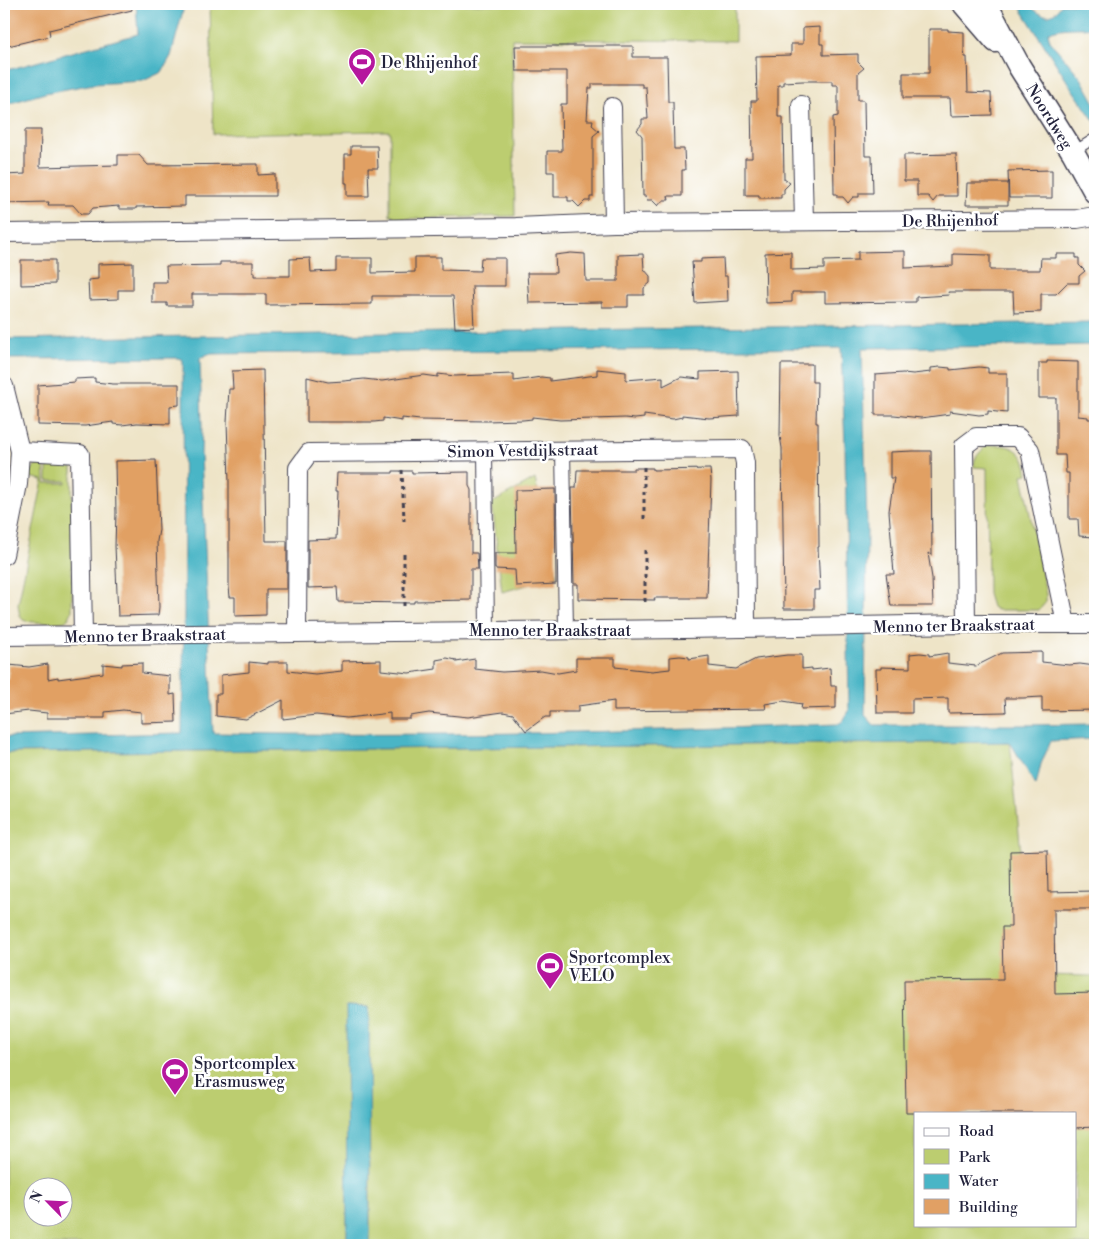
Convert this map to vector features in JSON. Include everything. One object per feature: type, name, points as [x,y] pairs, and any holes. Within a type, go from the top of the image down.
[{"type":"street","name":"Noordweg","points":[[977,8],[1018,66],[1073,152],[1095,192]]},
{"type":"street","points":[[801,106],[804,221]]},
{"type":"street","points":[[612,107],[614,223]]},
{"type":"street","name":"De Rhijenhof","points":[[4,233],[516,227],[614,223],[1077,219],[1095,216]]},
{"type":"street","points":[[4,386],[20,451],[18,484],[4,555]]},
{"type":"street","points":[[966,624],[964,446],[976,437],[1010,437],[1018,438],[1030,450],[1066,624]]},
{"type":"street","name":"Simon Vestdijkstraat","points":[[297,633],[298,468],[309,453],[484,450],[742,448],[745,463],[746,628]]},
{"type":"street","points":[[484,450],[487,631]]},
{"type":"street","points":[[563,450],[566,630]]},
{"type":"street","points":[[20,451],[80,454],[83,636]]},
{"type":"street","name":"Menno ter Braakstraat","points":[[4,636],[1095,624]]},
{"type":"lane","points":[[1073,152],[1095,138]]},
{"type":"path","points":[[644,464],[644,519]]},
{"type":"path","points":[[402,467],[404,520]]},
{"type":"path","points":[[645,550],[645,604]]},
{"type":"path","points":[[404,554],[404,606]]},
{"type":"green space","name":"De Rhijenhof","points":[[210,4],[735,4],[735,41],[512,39],[515,216],[393,219],[393,215],[390,215],[390,131],[213,134]]},
{"type":"green space","points":[[997,445],[1015,449],[1022,456],[1027,467],[1028,474],[1022,475],[1046,594],[1046,602],[1039,610],[997,610],[992,607],[988,594],[987,468],[974,467],[974,464],[977,455],[986,446]]},
{"type":"green space","points":[[44,461],[45,483],[66,483],[66,481],[47,481],[47,462],[66,461],[72,465],[72,610],[69,618],[63,622],[49,623],[23,620],[18,605],[43,480],[29,477],[36,464]]},
{"type":"green space","points":[[535,479],[557,577],[502,592],[492,503]]},
{"type":"green space","name":"Sportcomplex VELO","points":[[1010,742],[1033,975],[1095,976],[1095,1245],[370,1245],[369,1007],[347,1006],[347,1245],[4,1245],[4,753]]},
{"type":"water","points":[[136,4],[181,4],[183,11],[171,56],[162,72],[143,81],[94,84],[45,93],[4,105],[4,71],[138,34]]},
{"type":"water","points":[[1018,4],[1028,4],[1037,12],[1050,15],[1062,4],[1095,4],[1095,27],[1064,29],[1048,33],[1050,41],[1081,78],[1095,103],[1095,122],[1072,89]]},
{"type":"water","points":[[1095,320],[1095,345],[862,348],[867,526],[865,715],[874,725],[1095,724],[1095,739],[1051,741],[1041,764],[1036,786],[1010,742],[4,753],[4,737],[182,733],[184,615],[183,360],[178,358],[4,359],[4,339],[1089,322]],"holes":[[[841,348],[845,445],[849,711],[843,721],[838,724],[526,733],[213,733],[201,454],[200,358],[208,354]]]},
{"type":"water","points":[[346,1006],[369,1007],[370,1245],[347,1245]]},
{"type":"building","points":[[4,4],[131,4],[132,10],[49,30],[50,36],[4,47]]},
{"type":"building","points":[[820,27],[820,44],[823,44],[823,55],[858,54],[858,62],[864,68],[858,73],[858,100],[864,100],[865,156],[872,156],[873,193],[859,193],[859,197],[853,197],[848,203],[843,197],[837,197],[837,194],[834,194],[833,117],[838,116],[838,85],[832,85],[832,81],[803,81],[783,82],[783,85],[778,85],[778,117],[783,117],[784,179],[790,183],[784,189],[784,194],[781,194],[781,198],[759,198],[759,195],[745,195],[745,158],[752,158],[751,101],[757,101],[756,56],[791,55],[791,44],[803,44],[803,28]]},
{"type":"building","points":[[929,29],[948,29],[948,31],[964,32],[968,92],[991,93],[992,115],[951,116],[950,98],[903,98],[903,73],[929,73]]},
{"type":"building","points":[[515,46],[633,46],[633,57],[667,57],[668,102],[673,102],[674,149],[684,149],[685,170],[682,170],[682,196],[668,196],[669,200],[663,200],[658,206],[652,200],[647,200],[646,196],[643,196],[642,136],[637,130],[642,124],[642,119],[648,119],[646,87],[642,87],[642,84],[592,84],[592,88],[589,88],[587,120],[593,120],[592,125],[599,131],[593,136],[593,197],[590,197],[590,201],[585,201],[579,207],[573,201],[568,201],[568,197],[554,197],[554,172],[547,172],[547,151],[562,151],[561,104],[567,104],[567,71],[516,71]]},
{"type":"building","points":[[25,130],[41,130],[40,167],[118,165],[118,155],[139,155],[148,165],[258,164],[258,175],[275,174],[275,196],[185,196],[185,206],[136,207],[136,209],[119,209],[119,206],[93,208],[88,214],[81,214],[73,205],[48,205],[49,202],[4,203],[4,175],[25,174]]},
{"type":"building","points":[[351,146],[377,146],[378,168],[368,168],[369,196],[347,196],[345,154],[351,154]]},
{"type":"building","points":[[956,154],[957,196],[938,196],[933,202],[928,196],[917,196],[917,181],[904,181],[904,155]]},
{"type":"building","points":[[1052,170],[1052,198],[1009,198],[1008,171]]},
{"type":"building","points":[[967,183],[1008,183],[1008,205],[966,205]]},
{"type":"building","points":[[905,251],[905,268],[953,266],[953,254],[990,255],[990,270],[1040,270],[1041,258],[1056,258],[1056,254],[1076,254],[1076,258],[1079,258],[1079,265],[1085,271],[1079,276],[1079,283],[1067,283],[1056,294],[1041,294],[1041,312],[1014,313],[1013,292],[948,292],[949,295],[916,297],[916,302],[825,303],[825,292],[792,292],[792,302],[766,303],[765,253],[791,252],[791,270],[824,269],[824,261],[858,260],[858,252]]},
{"type":"building","points":[[585,254],[586,281],[618,281],[618,255],[643,254],[644,269],[650,276],[650,283],[644,288],[644,295],[628,295],[628,307],[602,307],[602,302],[529,303],[527,273],[556,273],[555,255]]},
{"type":"building","points":[[415,257],[441,257],[441,270],[480,271],[481,258],[505,258],[505,286],[472,286],[474,327],[455,328],[453,296],[372,296],[372,304],[266,305],[266,294],[192,294],[192,306],[167,306],[167,303],[152,303],[152,282],[167,282],[166,266],[220,265],[220,262],[253,262],[255,276],[290,276],[290,259],[310,258],[311,272],[336,271],[336,258],[372,258],[372,273],[415,272]]},
{"type":"building","points":[[723,258],[724,276],[727,276],[728,301],[695,303],[692,262],[701,262],[701,259]]},
{"type":"building","points":[[21,260],[55,260],[55,284],[21,285]]},
{"type":"building","points":[[133,263],[133,290],[118,290],[118,299],[89,300],[88,280],[98,279],[98,264]]},
{"type":"building","points":[[1047,361],[1078,362],[1078,416],[1095,419],[1095,537],[1079,536],[1078,519],[1069,519],[1069,473],[1066,473],[1065,455],[1056,455],[1056,398],[1039,398],[1039,363],[1047,363]]},
{"type":"building","points":[[781,364],[812,364],[812,382],[817,382],[816,423],[818,423],[820,590],[814,590],[814,609],[784,609],[782,448],[780,436]]},
{"type":"building","points":[[979,367],[988,368],[988,373],[1007,373],[1007,413],[988,411],[988,414],[979,415],[950,411],[950,414],[921,418],[875,415],[875,375],[931,372],[931,368],[950,368],[950,370]]},
{"type":"building","points":[[597,369],[626,372],[626,380],[663,377],[663,386],[681,377],[700,379],[700,372],[738,371],[739,416],[709,418],[682,415],[682,417],[673,419],[644,415],[644,418],[635,419],[560,420],[532,417],[532,419],[523,420],[486,421],[402,418],[402,421],[383,418],[383,421],[374,422],[307,422],[307,377],[328,382],[364,379],[382,381],[424,375],[438,377],[438,374],[455,376],[514,374],[514,381],[541,377],[550,378],[550,381],[597,375]]},
{"type":"building","points":[[263,370],[266,541],[287,541],[287,589],[266,589],[266,615],[235,616],[235,597],[230,597],[229,587],[227,422],[229,389],[233,389],[232,371]]},
{"type":"building","points":[[95,378],[95,382],[113,384],[179,384],[179,405],[170,406],[170,424],[137,423],[122,425],[113,424],[113,422],[85,426],[38,425],[38,385],[75,382],[75,379]]},
{"type":"building","points":[[931,451],[932,555],[928,553],[932,578],[933,606],[891,606],[886,574],[894,574],[889,511],[894,478],[890,478],[890,452]]},
{"type":"building","points":[[156,460],[159,530],[157,541],[158,615],[118,616],[115,546],[115,461]]},
{"type":"building","points":[[634,468],[653,468],[653,470],[710,469],[707,598],[654,598],[655,600],[578,599],[578,584],[574,584],[572,488],[576,488],[577,470],[634,470]]},
{"type":"building","points":[[393,471],[412,471],[412,473],[469,472],[469,486],[471,490],[471,553],[477,553],[478,569],[471,569],[471,600],[414,601],[414,603],[338,602],[337,587],[308,588],[308,540],[336,539],[337,473],[393,473]]},
{"type":"building","points":[[555,489],[556,584],[516,586],[515,570],[495,569],[495,553],[516,553],[515,490]]},
{"type":"building","points":[[1042,652],[1042,662],[1095,666],[1095,710],[1042,711],[1042,697],[1005,698],[1006,712],[948,713],[948,698],[912,699],[912,713],[877,713],[876,669],[881,669],[881,667],[910,668],[910,654],[920,653],[929,654],[929,656],[948,653],[948,663],[976,666],[1002,653]]},
{"type":"building","points":[[802,655],[802,669],[830,668],[831,686],[836,686],[836,708],[801,709],[802,704],[783,701],[765,704],[766,709],[614,711],[614,701],[578,706],[578,712],[550,712],[550,717],[545,717],[526,731],[513,714],[503,712],[468,717],[429,713],[410,716],[410,719],[390,719],[390,713],[347,718],[316,715],[283,719],[283,700],[246,719],[216,716],[216,694],[221,694],[221,675],[249,672],[249,662],[268,664],[268,662],[288,662],[288,671],[315,674],[342,671],[342,661],[381,660],[381,670],[409,673],[436,669],[436,660],[447,658],[456,660],[456,662],[475,659],[475,669],[502,672],[541,670],[558,673],[576,670],[576,658],[615,658],[615,667],[652,671],[670,669],[670,657],[680,656],[689,657],[689,659],[709,656],[709,666],[736,669],[756,659]]},
{"type":"building","points":[[142,663],[142,673],[170,676],[170,695],[175,694],[176,722],[141,723],[141,712],[123,710],[105,712],[105,718],[47,718],[47,713],[29,711],[4,714],[4,678],[9,678],[9,665],[29,667],[48,664],[48,679],[58,677],[58,679],[103,673],[103,664],[122,666],[122,664]]},
{"type":"building","points":[[1047,850],[1048,892],[1093,891],[1093,909],[1054,909],[1055,994],[1095,993],[1095,1127],[1076,1128],[1076,1112],[906,1113],[904,980],[1003,979],[1002,927],[1011,927],[1010,851]]},
{"type":"place","name":"De Rhijenhof","points":[[362,86]]},
{"type":"place","name":"Sportcomplex VELO","points":[[550,990]]},
{"type":"place","name":"Sportcomplex Erasmusweg","points":[[175,1096]]}]
